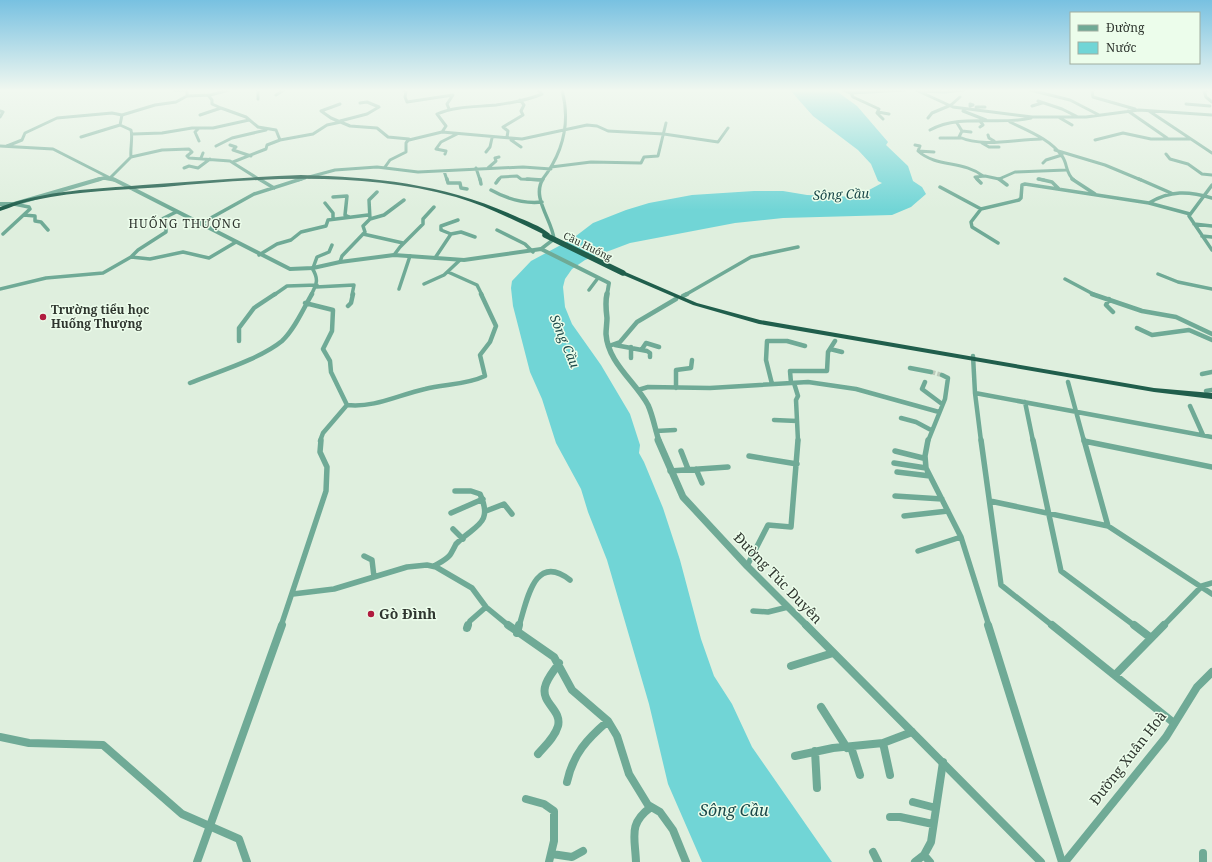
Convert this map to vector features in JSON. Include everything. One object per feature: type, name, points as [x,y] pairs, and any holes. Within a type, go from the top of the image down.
[{"type":"highway","name":"Cầu Huống","points":[[0,209],[14,204],[41,198],[132,188],[258,179],[307,177],[381,182],[455,197],[492,210],[695,304],[759,322],[973,357],[1154,390],[1211,393]]},
{"type":"street","points":[[8,146],[22,140],[25,133],[31,130]]},
{"type":"street","points":[[81,137],[103,130]]},
{"type":"street","points":[[130,130],[132,134],[130,144],[131,157]]},
{"type":"street","points":[[132,134],[174,130]]},
{"type":"street","points":[[197,130],[195,132],[199,141]]},
{"type":"street","points":[[216,146],[233,138],[264,130]]},
{"type":"street","points":[[276,130],[280,140]]},
{"type":"street","points":[[14,204],[93,181],[110,178],[131,157],[162,150],[189,149],[192,152],[188,157],[233,162],[266,149],[267,145],[280,140],[311,134],[318,130]]},
{"type":"street","points":[[380,130],[388,137],[406,138],[408,140],[442,132],[492,138],[508,137],[514,139],[536,137],[561,130]]},
{"type":"street","points":[[507,130],[508,137]]},
{"type":"street","points":[[0,146],[25,149],[53,149],[132,188],[259,255],[290,269],[312,268],[340,262],[394,255],[460,260],[543,250],[553,242],[554,237],[551,223],[538,191],[542,180],[551,168],[562,148],[566,130]]},
{"type":"street","points":[[606,130],[664,134],[718,142],[728,130]]},
{"type":"street","points":[[200,224],[251,195],[307,177],[343,169],[385,166],[418,172],[476,168],[551,168],[591,162],[641,163],[644,157],[658,156],[665,130]]},
{"type":"street","points":[[1029,130],[1036,133],[1062,155],[1069,176],[1095,195]]},
{"type":"street","points":[[1155,130],[1168,139]]},
{"type":"street","points":[[1178,130],[1212,153]]},
{"type":"street","points":[[962,140],[962,131],[971,132]]},
{"type":"street","points":[[446,154],[444,153],[446,151],[436,149],[440,142],[458,133]]},
{"type":"street","points":[[1095,140],[1122,133],[1150,139],[1191,139]]},
{"type":"street","points":[[988,136],[988,138],[994,141]]},
{"type":"street","points":[[940,138],[953,139],[954,137],[969,142],[1026,138],[1042,139]]},
{"type":"street","points":[[486,152],[490,147],[492,138]]},
{"type":"street","points":[[514,139],[511,140],[513,143],[522,147]]},
{"type":"street","points":[[944,142],[948,139]]},
{"type":"street","points":[[385,166],[390,160],[406,152],[406,143],[408,140]]},
{"type":"street","points":[[981,142],[989,147],[999,147]]},
{"type":"street","points":[[230,145],[236,147],[233,150],[251,156]]},
{"type":"street","points":[[915,145],[921,146],[918,151]]},
{"type":"street","points":[[1056,150],[1105,165],[1171,193]]},
{"type":"street","points":[[918,151],[934,152]]},
{"type":"street","points":[[918,151],[930,161],[970,167],[977,170],[983,176]]},
{"type":"street","points":[[201,158],[203,153]]},
{"type":"street","points":[[1166,154],[1170,159],[1188,164],[1200,174],[1212,175]]},
{"type":"street","points":[[1043,163],[1046,160],[1062,155]]},
{"type":"street","points":[[488,168],[492,162],[496,161],[495,158],[499,157]]},
{"type":"street","points":[[184,168],[189,166],[198,168],[210,159]]},
{"type":"street","points":[[233,162],[274,188]]},
{"type":"street","points":[[476,168],[481,184]]},
{"type":"street","points":[[999,179],[1012,172],[1066,170]]},
{"type":"street","points":[[444,171],[448,183],[460,183],[461,188],[467,189]]},
{"type":"street","points":[[496,183],[501,177],[517,176],[521,179],[542,180]]},
{"type":"street","points":[[981,183],[975,178],[983,176],[999,179],[1007,185]]},
{"type":"street","points":[[1038,179],[1052,182],[1059,189]]},
{"type":"street","points":[[998,243],[972,227],[971,222],[981,209],[1019,200],[1021,198],[1023,184],[1149,203],[1190,214]]},
{"type":"street","points":[[1212,185],[1190,214],[1189,218],[1212,250]]},
{"type":"street","points":[[940,187],[981,209]]},
{"type":"street","points":[[491,190],[509,199],[532,203],[542,202]]},
{"type":"street","points":[[1149,203],[1162,195],[1188,191],[1212,198]]},
{"type":"street","points":[[340,262],[342,256],[365,231],[363,226],[369,217],[369,200],[378,192]]},
{"type":"street","points":[[333,197],[346,196],[345,215],[348,217]]},
{"type":"street","points":[[259,255],[277,244],[291,240],[301,232],[326,226],[327,220],[348,217],[381,218],[390,213],[404,200]]},
{"type":"street","points":[[0,204],[14,204],[30,208],[3,234]]},
{"type":"street","points":[[325,204],[332,211],[333,219]]},
{"type":"street","points":[[394,255],[403,243],[413,235],[417,228],[423,224],[422,219],[434,207]]},
{"type":"street","points":[[0,289],[46,278],[103,273],[131,257],[138,250],[166,232],[166,224],[160,220],[176,212]]},
{"type":"street","points":[[24,215],[35,216],[35,221],[41,222],[48,230]]},
{"type":"street","points":[[458,220],[451,220],[441,226],[441,230],[451,234],[461,232],[475,237]]},
{"type":"street","points":[[1194,224],[1212,226]]},
{"type":"street","points":[[497,230],[522,242],[533,252]]},
{"type":"street","points":[[363,234],[403,243]]},
{"type":"street","points":[[435,258],[451,234]]},
{"type":"street","points":[[1202,236],[1212,237]]},
{"type":"street","points":[[131,257],[150,259],[183,252],[208,258],[236,242]]},
{"type":"street","points":[[312,268],[317,257],[329,252],[332,245]]},
{"type":"street","points":[[683,296],[751,257],[798,247]]},
{"type":"street","name":"Đường Túc Duyên","points":[[543,250],[609,285],[605,301],[607,320],[606,334],[621,370],[638,390],[648,406],[661,449],[683,497],[747,566],[833,654],[943,762],[1041,862]]},
{"type":"street","points":[[399,289],[410,256]]},
{"type":"street","points":[[424,284],[430,284],[441,274],[448,272],[456,266],[460,260]]},
{"type":"street","points":[[190,383],[265,352],[278,344],[290,331],[316,286],[317,276],[312,268]]},
{"type":"street","points":[[347,405],[364,406],[424,389],[466,382],[485,376],[480,355],[489,344],[496,326],[477,285],[448,272]]},
{"type":"street","points":[[1158,274],[1178,282],[1212,289]]},
{"type":"street","points":[[589,290],[598,278]]},
{"type":"street","points":[[1065,279],[1089,293],[1142,311],[1176,318],[1212,334]]},
{"type":"street","points":[[239,340],[239,328],[254,308],[287,286],[354,285],[351,303],[348,306]]},
{"type":"street","points":[[612,346],[620,342],[634,324],[676,299]]},
{"type":"street","points":[[1108,299],[1106,306],[1113,312]]},
{"type":"street","points":[[305,303],[333,310],[332,331],[323,350],[330,361],[331,372],[347,405]]},
{"type":"street","points":[[1137,328],[1152,335],[1189,330],[1212,340]]},
{"type":"street","points":[[772,384],[766,360],[767,341],[787,341],[805,346]]},
{"type":"street","points":[[747,566],[768,525],[771,524],[791,527],[797,464],[796,400],[798,396],[792,383],[790,371],[827,371],[830,349],[835,341]]},
{"type":"street","points":[[642,349],[646,343],[659,347]]},
{"type":"street","points":[[612,346],[642,349],[649,352],[650,357]]},
{"type":"street","points":[[631,347],[631,358]]},
{"type":"street","points":[[830,349],[842,352]]},
{"type":"street","points":[[973,357],[975,393],[1001,585],[1174,723]]},
{"type":"street","points":[[676,388],[676,370],[691,368],[692,360]]},
{"type":"street","points":[[910,368],[931,372]]},
{"type":"street","points":[[1202,374],[1212,372]]},
{"type":"street","points":[[942,375],[948,378],[949,386],[931,430],[923,458],[926,468],[961,537],[1062,862]]},
{"type":"street","points":[[638,390],[648,387],[676,388],[808,382],[853,389],[939,412]]},
{"type":"street","points":[[925,382],[922,389],[942,404]]},
{"type":"street","points":[[1068,382],[1108,526]]},
{"type":"street","points":[[975,393],[1212,437]]},
{"type":"street","points":[[1025,402],[1061,571],[1151,638]]},
{"type":"street","points":[[197,862],[293,594],[327,484],[327,467],[320,452],[319,444],[322,433],[347,405]]},
{"type":"street","points":[[1190,406],[1203,435]]},
{"type":"street","points":[[901,418],[916,422],[931,430]]},
{"type":"street","points":[[774,420],[797,421]]},
{"type":"street","points":[[656,431],[675,430]]},
{"type":"street","points":[[1084,441],[1212,467]]},
{"type":"street","points":[[681,451],[688,469]]},
{"type":"street","points":[[895,451],[923,458]]},
{"type":"street","points":[[749,456],[797,464]]},
{"type":"street","points":[[894,463],[926,468]]},
{"type":"street","points":[[670,471],[728,467]]},
{"type":"street","points":[[696,469],[702,483]]},
{"type":"street","points":[[897,472],[930,476]]},
{"type":"street","points":[[434,566],[449,556],[456,545],[479,527],[486,511],[483,499],[477,492],[455,491]]},
{"type":"street","points":[[895,496],[942,499]]},
{"type":"street","points":[[451,513],[483,499]]},
{"type":"street","points":[[990,501],[1108,526],[1202,586],[1212,594]]},
{"type":"street","points":[[486,511],[504,504],[512,514]]},
{"type":"street","points":[[904,516],[948,511]]},
{"type":"street","points":[[453,530],[463,539]]},
{"type":"street","points":[[918,550],[961,537]]},
{"type":"street","points":[[364,556],[372,560],[374,577]]},
{"type":"street","points":[[293,594],[334,589],[407,567],[427,565],[434,566],[472,588],[486,607],[517,633],[554,657],[559,663],[564,678],[572,690],[608,721],[617,736],[628,774],[651,807],[660,812],[673,830],[686,862]]},
{"type":"street","points":[[517,633],[533,584],[538,577],[546,571],[556,571],[566,576],[570,580]]},
{"type":"street","points":[[1115,675],[1202,586],[1212,583]]},
{"type":"street","points":[[467,628],[470,621],[486,607]]},
{"type":"street","points":[[753,611],[768,612],[788,607]]},
{"type":"street","points":[[791,666],[833,654]]},
{"type":"street","points":[[538,754],[558,727],[558,718],[544,695],[543,688],[546,680],[559,663]]},
{"type":"street","name":"Đường Xuân Hoà","points":[[1065,862],[1166,737],[1197,687],[1212,672]]},
{"type":"street","points":[[821,707],[849,748],[860,775]]},
{"type":"street","points":[[567,782],[573,758],[577,750],[608,721]]},
{"type":"street","points":[[795,756],[816,751],[883,743],[912,732]]},
{"type":"street","points":[[0,738],[29,743],[103,745],[182,814],[239,839],[247,862]]},
{"type":"street","points":[[883,743],[890,775]]},
{"type":"street","points":[[816,751],[817,788]]},
{"type":"street","points":[[915,862],[924,855],[931,842],[943,762]]},
{"type":"street","points":[[526,800],[545,804],[554,810],[554,842],[550,858],[569,858],[579,855],[583,851]]},
{"type":"street","points":[[913,802],[936,808]]},
{"type":"street","points":[[636,862],[635,824],[640,815],[651,807]]},
{"type":"street","points":[[890,817],[900,817],[933,824]]},
{"type":"street","points":[[873,852],[878,862]]},
{"type":"street","points":[[1203,853],[1203,862]]},
{"type":"street","points":[[924,855],[930,862]]},
{"type":"water","name":"Sông Cầu","points":[[832,130],[878,130],[888,142],[886,145],[908,166],[913,181],[922,187],[926,194],[911,207],[892,215],[783,218],[735,223],[630,243],[585,260],[572,269],[565,279],[563,287],[565,307],[572,324],[601,365],[630,414],[640,445],[639,453],[663,508],[680,560],[701,639],[714,676],[732,704],[752,747],[832,862],[702,862],[668,784],[649,704],[607,560],[588,512],[581,489],[556,443],[542,399],[530,372],[513,306],[511,288],[512,281],[531,261],[572,239],[593,223],[649,203],[692,195],[754,191],[783,191],[807,195],[856,197],[882,183],[878,181],[871,164],[858,150]]},
{"type":"tunnel","points":[[931,372],[942,375]]},
{"type":"place","name":"Trường tiểu học Huống Thượng","points":[[43,317]]},
{"type":"place","name":"Gò Đình","points":[[371,614]]},
{"type":"district","name":"HUỐNG THƯỢNG","points":[[185,224]]}]
